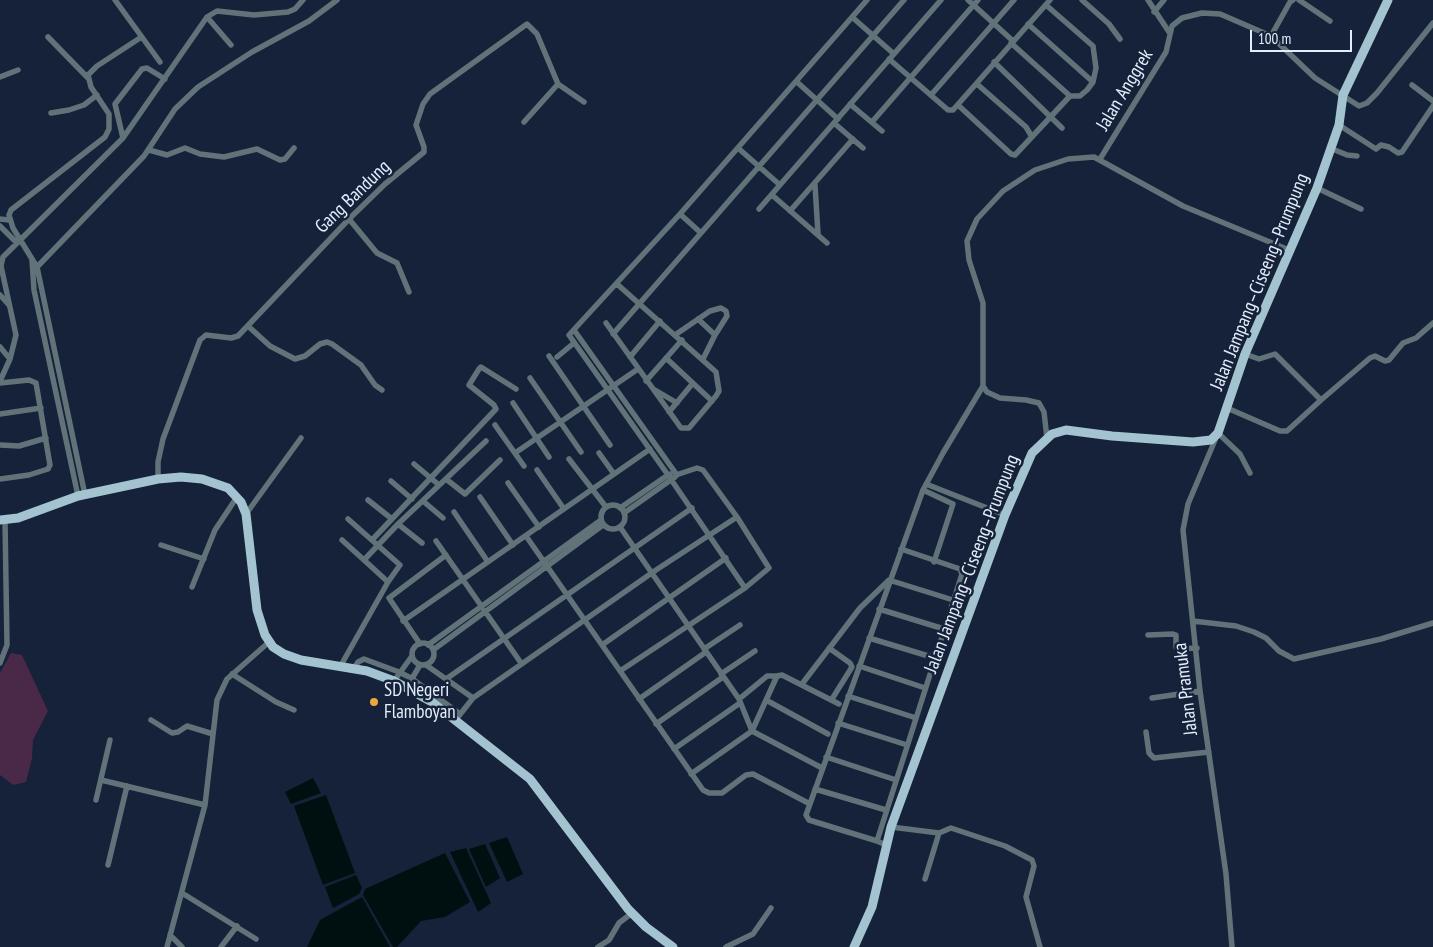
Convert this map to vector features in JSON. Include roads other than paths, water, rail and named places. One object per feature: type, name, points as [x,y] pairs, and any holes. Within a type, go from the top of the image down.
[{"type":"main road","name":"Jalan Jampang–Ciseeng–Prumpung","points":[[854,947],[872,907],[891,827],[1005,515],[1026,463],[1032,453],[1047,438],[1066,430],[1112,436],[1205,442],[1218,433],[1245,354],[1288,250],[1317,188],[1339,125],[1343,95],[1388,0]]},
{"type":"main road","points":[[2,520],[18,518],[82,496],[158,479],[181,477],[202,479],[228,488],[237,497],[246,514],[257,610],[269,642],[278,651],[294,658],[354,668],[394,681],[458,717],[530,780],[632,913],[673,947]]},
{"type":"street","points":[[115,0],[127,15],[140,38],[160,62]]},
{"type":"street","points":[[0,479],[29,475],[50,468],[36,383],[33,380],[0,382],[10,359],[16,335],[1,266],[2,255],[89,174],[123,138],[207,17],[217,11],[254,16],[288,12],[303,0]]},
{"type":"street","points":[[37,268],[149,150],[175,109],[198,86],[252,52],[310,21],[337,0]]},
{"type":"street","points":[[674,475],[650,449],[569,335],[680,214],[867,0]]},
{"type":"street","points":[[613,334],[904,0]]},
{"type":"street","points":[[759,209],[941,0]]},
{"type":"street","points":[[890,59],[950,111],[977,84],[994,62],[1012,42],[1028,24],[1048,2],[1093,46],[1096,62],[1093,82],[1080,96],[1070,96],[1012,42],[993,24],[976,2],[968,0]]},
{"type":"street","points":[[931,95],[1014,0]]},
{"type":"street","points":[[1082,0],[1109,24],[1120,39]]},
{"type":"street","points":[[1148,0],[1154,12],[1169,32]]},
{"type":"street","points":[[1154,12],[1164,0]]},
{"type":"street","points":[[1271,36],[1290,2],[1293,0]]},
{"type":"street","points":[[1299,0],[1330,21]]},
{"type":"street","points":[[872,122],[976,2]]},
{"type":"street","name":"Jalan Anggrek","points":[[1100,159],[1166,52],[1169,32],[1176,21],[1182,18],[1211,12],[1271,36],[1305,70],[1359,106],[1367,104],[1433,23]]},
{"type":"street","points":[[207,17],[231,45]]},
{"type":"street","points":[[852,17],[894,54]]},
{"type":"street","name":"Gang Bandung","points":[[158,479],[158,462],[163,439],[200,340],[208,335],[235,338],[385,184],[424,152],[416,125],[427,97],[524,25],[529,24],[537,34],[558,84]]},
{"type":"street","points":[[1028,24],[1093,82]]},
{"type":"street","points":[[1427,31],[1433,36]]},
{"type":"street","points":[[48,37],[88,78],[109,114],[110,125],[108,133],[101,141],[65,166],[10,210],[10,220],[18,240],[37,268],[82,496]]},
{"type":"street","points":[[88,78],[93,69],[140,38]]},
{"type":"street","points":[[994,62],[1062,128]]},
{"type":"street","points":[[123,138],[115,104],[142,69],[147,68],[165,79]]},
{"type":"street","points":[[0,77],[18,70]]},
{"type":"street","points":[[797,82],[817,100],[862,148]]},
{"type":"street","points":[[524,122],[558,84],[584,102]]},
{"type":"street","points":[[977,84],[1026,127],[1032,137]]},
{"type":"street","points":[[1412,85],[1433,101]]},
{"type":"street","points":[[52,113],[84,105],[97,95]]},
{"type":"street","points":[[958,105],[1012,154],[1018,153],[1070,96]]},
{"type":"street","points":[[850,104],[882,131]]},
{"type":"street","points":[[1339,125],[1376,149],[1381,145],[1389,147],[1398,153],[1402,152],[1433,106]]},
{"type":"street","points":[[790,211],[853,140]]},
{"type":"street","points":[[149,150],[167,155],[185,148],[200,154],[224,157],[257,149],[280,160],[285,158],[294,148]]},
{"type":"street","points":[[738,148],[780,185]]},
{"type":"street","points":[[1330,148],[1347,155],[1357,156]]},
{"type":"street","points":[[1047,438],[1044,412],[1040,404],[1026,400],[1000,398],[986,392],[983,386],[983,303],[969,260],[967,241],[976,218],[1003,191],[1035,170],[1068,159],[1088,157],[1100,159],[1183,206],[1288,250]]},
{"type":"street","points":[[815,185],[818,234]]},
{"type":"street","points":[[1317,188],[1361,209]]},
{"type":"street","points":[[772,195],[826,243]]},
{"type":"street","points":[[680,214],[701,233]]},
{"type":"street","points":[[0,219],[10,220]]},
{"type":"street","points":[[350,220],[376,253],[397,263],[409,292]]},
{"type":"street","points":[[0,226],[18,240]]},
{"type":"street","points":[[32,260],[34,290],[82,496]]},
{"type":"street","points":[[606,323],[681,428],[686,429],[712,402],[718,391],[716,372],[617,284]]},
{"type":"street","points":[[0,295],[9,305]]},
{"type":"street","points":[[675,335],[710,311],[720,308],[726,311],[727,316],[703,359]]},
{"type":"street","points":[[698,319],[715,335]]},
{"type":"street","points":[[630,357],[660,322]]},
{"type":"street","points":[[1227,408],[1280,431],[1287,431],[1370,358],[1375,356],[1385,361],[1389,360],[1403,344],[1416,338],[1433,323]]},
{"type":"street","points":[[248,326],[270,346],[294,359],[301,358],[320,344],[327,342],[332,344],[362,365],[375,385],[382,390]]},
{"type":"street","points":[[574,330],[674,475],[692,508],[745,588]]},
{"type":"street","points":[[646,381],[682,340]]},
{"type":"street","points":[[557,357],[574,343]]},
{"type":"street","points":[[0,347],[10,359]]},
{"type":"street","points":[[1245,354],[1259,359],[1274,354],[1321,400]]},
{"type":"street","points":[[549,356],[610,445]]},
{"type":"street","points":[[666,358],[712,402]]},
{"type":"street","points":[[372,540],[496,409],[494,405],[469,385],[479,369],[482,367],[516,389]]},
{"type":"street","points":[[515,452],[638,370]]},
{"type":"street","points":[[530,378],[581,452]]},
{"type":"street","points":[[670,412],[693,384]]},
{"type":"street","points":[[886,845],[809,820],[806,815],[889,580],[923,490],[983,386]]},
{"type":"street","points":[[652,389],[677,403]]},
{"type":"street","points":[[513,403],[549,457]]},
{"type":"street","points":[[0,414],[41,408]]},
{"type":"street","points":[[495,425],[524,466]]},
{"type":"street","points":[[1218,433],[1240,454],[1250,473]]},
{"type":"street","name":"Jalan Pramuka","points":[[1218,433],[1188,504],[1183,530],[1197,648],[1200,691],[1226,874],[1232,947]]},
{"type":"street","points":[[0,445],[19,446],[46,438]]},
{"type":"street","points":[[246,514],[302,438]]},
{"type":"street","points":[[364,560],[398,524],[486,441]]},
{"type":"street","points":[[403,621],[650,449]]},
{"type":"street","points":[[599,453],[614,474]]},
{"type":"street","points":[[569,459],[591,491],[606,507]]},
{"type":"street","points":[[446,479],[465,494],[500,460]]},
{"type":"street","points":[[414,464],[439,485]]},
{"type":"street","points":[[620,671],[745,588],[768,571],[769,565],[737,516],[700,468],[674,475],[622,510]]},
{"type":"street","points":[[537,470],[564,509]]},
{"type":"street","points":[[391,481],[412,499]]},
{"type":"street","points":[[508,483],[539,527]]},
{"type":"street","points":[[926,484],[1005,515]]},
{"type":"street","points":[[923,490],[953,504],[934,562]]},
{"type":"street","points":[[192,587],[215,530],[237,497]]},
{"type":"street","points":[[480,497],[513,545]]},
{"type":"street","points":[[368,500],[392,519]]},
{"type":"street","points":[[422,501],[443,518]]},
{"type":"street","points":[[611,505],[622,510],[625,518],[620,527],[612,530],[602,523],[601,515],[606,507],[611,505]]},
{"type":"street","points":[[446,679],[692,508]]},
{"type":"street","points":[[454,512],[488,562]]},
{"type":"street","points":[[354,668],[358,662],[364,659],[399,672],[411,678],[458,717],[473,698],[521,663],[737,516]]},
{"type":"street","points":[[340,667],[388,582],[400,566],[348,519]]},
{"type":"street","points":[[0,663],[7,645],[2,520]]},
{"type":"street","points":[[430,648],[602,523]]},
{"type":"street","points":[[398,524],[422,543]]},
{"type":"street","points":[[620,527],[739,701],[752,731],[822,768]]},
{"type":"street","points":[[526,536],[702,790],[709,793],[726,791],[746,775],[753,774],[810,804]]},
{"type":"street","points":[[342,540],[388,582]]},
{"type":"street","points":[[436,540],[521,663]]},
{"type":"street","points":[[161,545],[204,559]]},
{"type":"street","points":[[877,841],[962,571],[901,549]]},
{"type":"street","points":[[430,648],[420,644],[389,598],[446,555]]},
{"type":"street","points":[[602,645],[726,558]]},
{"type":"street","points":[[889,580],[954,600]]},
{"type":"street","points":[[802,684],[860,608],[889,580]]},
{"type":"street","points":[[879,609],[944,629]]},
{"type":"street","points":[[1193,621],[1236,626],[1254,632],[1266,638],[1279,651],[1294,659],[1381,639],[1433,624]]},
{"type":"street","points":[[639,699],[740,625]]},
{"type":"street","points":[[1148,635],[1173,634],[1176,635],[1176,647],[1179,649],[1197,648]]},
{"type":"street","points":[[869,638],[935,658]]},
{"type":"street","points":[[167,947],[205,805],[217,700],[232,674],[269,642]]},
{"type":"street","points":[[394,681],[412,656],[413,648],[420,644]]},
{"type":"street","points":[[406,688],[411,678],[423,665],[433,659],[430,648]]},
{"type":"street","points":[[829,648],[850,663],[852,667],[832,700]]},
{"type":"street","points":[[656,724],[755,651]]},
{"type":"street","points":[[412,656],[415,662],[446,679],[473,698]]},
{"type":"street","points":[[859,666],[925,688]]},
{"type":"street","points":[[232,674],[276,702],[294,710]]},
{"type":"street","points":[[674,749],[739,701],[767,676],[782,675],[839,704]]},
{"type":"street","points":[[691,774],[752,731],[777,676]]},
{"type":"street","points":[[1152,698],[1200,691]]},
{"type":"street","points":[[848,696],[916,718]]},
{"type":"street","points":[[766,700],[828,734]]},
{"type":"street","points":[[151,720],[172,733],[178,732],[187,726],[213,734]]},
{"type":"street","points":[[838,723],[907,745]]},
{"type":"street","points":[[1146,732],[1149,752],[1154,758],[1209,752]]},
{"type":"street","points":[[96,800],[110,740]]},
{"type":"street","points":[[826,757],[896,780]]},
{"type":"street","points":[[101,780],[205,805]]},
{"type":"street","points":[[108,865],[127,786]]},
{"type":"street","points":[[815,789],[886,810]]},
{"type":"street","points":[[891,827],[939,833],[952,828],[1005,846],[1032,860],[1034,866],[1026,897],[1040,947]]},
{"type":"street","points":[[926,879],[939,833]]},
{"type":"street","points":[[182,893],[256,939]]},
{"type":"street","points":[[726,947],[753,934],[771,908]]},
{"type":"street","points":[[598,947],[612,937],[619,923],[632,913]]},
{"type":"street","points":[[221,947],[237,926]]},
{"type":"street","points":[[170,935],[182,947]]},
{"type":"place","name":"SD Negeri Flamboyan","points":[[374,702]]}]
